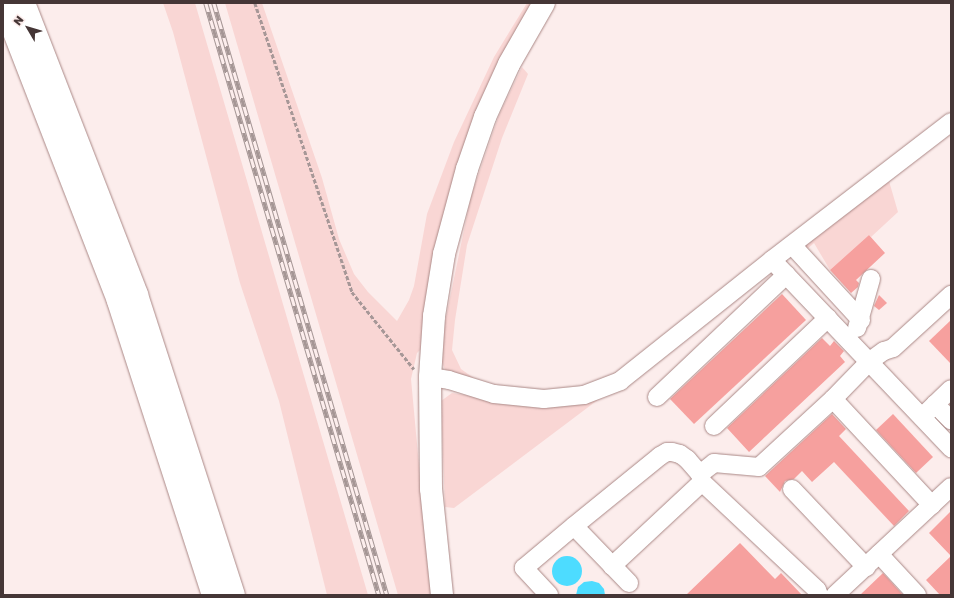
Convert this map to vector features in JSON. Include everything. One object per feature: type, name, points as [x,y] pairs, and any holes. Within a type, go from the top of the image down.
[{"type":"main road","points":[[24,3],[137,295],[234,595]]},
{"type":"main road","points":[[442,595],[431,489],[430,377],[434,316],[444,254],[467,169],[485,117],[510,64],[544,3]]},
{"type":"main road","points":[[3,4],[118,301],[213,595]]},
{"type":"lane","points":[[430,377],[449,380],[494,394],[517,398],[544,399],[584,395],[620,381],[792,244],[951,122]]},
{"type":"lane","points":[[792,244],[860,320]]},
{"type":"lane","points":[[772,260],[852,342],[951,448]]},
{"type":"lane","points":[[657,397],[786,275]]},
{"type":"lane","points":[[852,342],[860,320],[871,279]]},
{"type":"lane","points":[[612,566],[701,478],[714,463],[759,467],[833,399],[870,361],[884,351],[893,348],[951,295]]},
{"type":"lane","points":[[714,426],[828,318]]},
{"type":"lane","points":[[922,417],[951,389]]},
{"type":"lane","points":[[833,399],[932,504]]},
{"type":"lane","points":[[935,404],[951,420]]},
{"type":"lane","points":[[549,595],[524,568],[660,456],[667,452],[672,452],[683,456],[701,478],[817,590],[819,595]]},
{"type":"lane","points":[[835,595],[951,487]]},
{"type":"lane","points":[[792,488],[866,567]]},
{"type":"lane","points":[[574,526],[629,583]]},
{"type":"lane","points":[[879,554],[918,595]]},
{"type":"path","points":[[255,3],[352,292],[415,370],[420,375],[430,377]]},
{"type":"shaded area","points":[[163,3],[195,3],[368,595],[327,595],[279,401],[240,283],[173,32]]},
{"type":"shaded area","points":[[225,3],[262,3],[322,178],[339,239],[354,274],[368,292],[397,321],[409,300],[414,286],[427,214],[454,142],[494,57],[527,3],[533,3],[502,59],[422,348],[417,353],[411,379],[431,595],[398,595]]},
{"type":"shaded area","points":[[522,67],[528,74],[502,138],[467,245],[455,320],[452,350],[461,369],[475,379],[445,370],[441,359],[444,327],[471,196],[499,115]]},
{"type":"shaded area","points":[[889,181],[898,212],[871,237],[869,235],[830,270],[814,243],[805,251],[805,246]]},
{"type":"shaded area","points":[[452,393],[546,407],[599,399],[454,508],[445,507],[441,401]]},
{"type":"water","points":[[567,556],[573,557],[581,565],[581,577],[573,585],[567,586],[561,585],[553,577],[552,571],[553,565],[561,557]]},
{"type":"water","points":[[592,581],[599,583],[604,589],[605,595],[576,595],[578,587],[584,582]]},
{"type":"building","points":[[869,235],[885,253],[856,280],[859,283],[858,287],[851,293],[830,270]]},
{"type":"building","points":[[782,294],[806,320],[694,424],[670,399]]},
{"type":"building","points":[[879,295],[887,303],[879,310],[874,306]]},
{"type":"building","points":[[951,320],[951,364],[929,341]]},
{"type":"building","points":[[822,338],[830,346],[834,341],[844,351],[840,356],[845,362],[749,452],[727,428]]},
{"type":"building","points":[[832,414],[846,429],[839,436],[909,511],[894,526],[834,462],[812,482],[802,471],[794,479],[785,481],[780,492],[765,476]]},
{"type":"building","points":[[893,414],[933,457],[916,473],[876,430]]},
{"type":"building","points":[[951,511],[951,556],[929,533]]},
{"type":"building","points":[[740,543],[775,579],[781,573],[802,595],[686,595]]},
{"type":"building","points":[[951,556],[951,595],[940,595],[926,580]]},
{"type":"building","points":[[883,573],[903,595],[860,595]]},
{"type":"railway","points":[[206,3],[379,595]]},
{"type":"railway","points":[[214,3],[387,595]]}]
